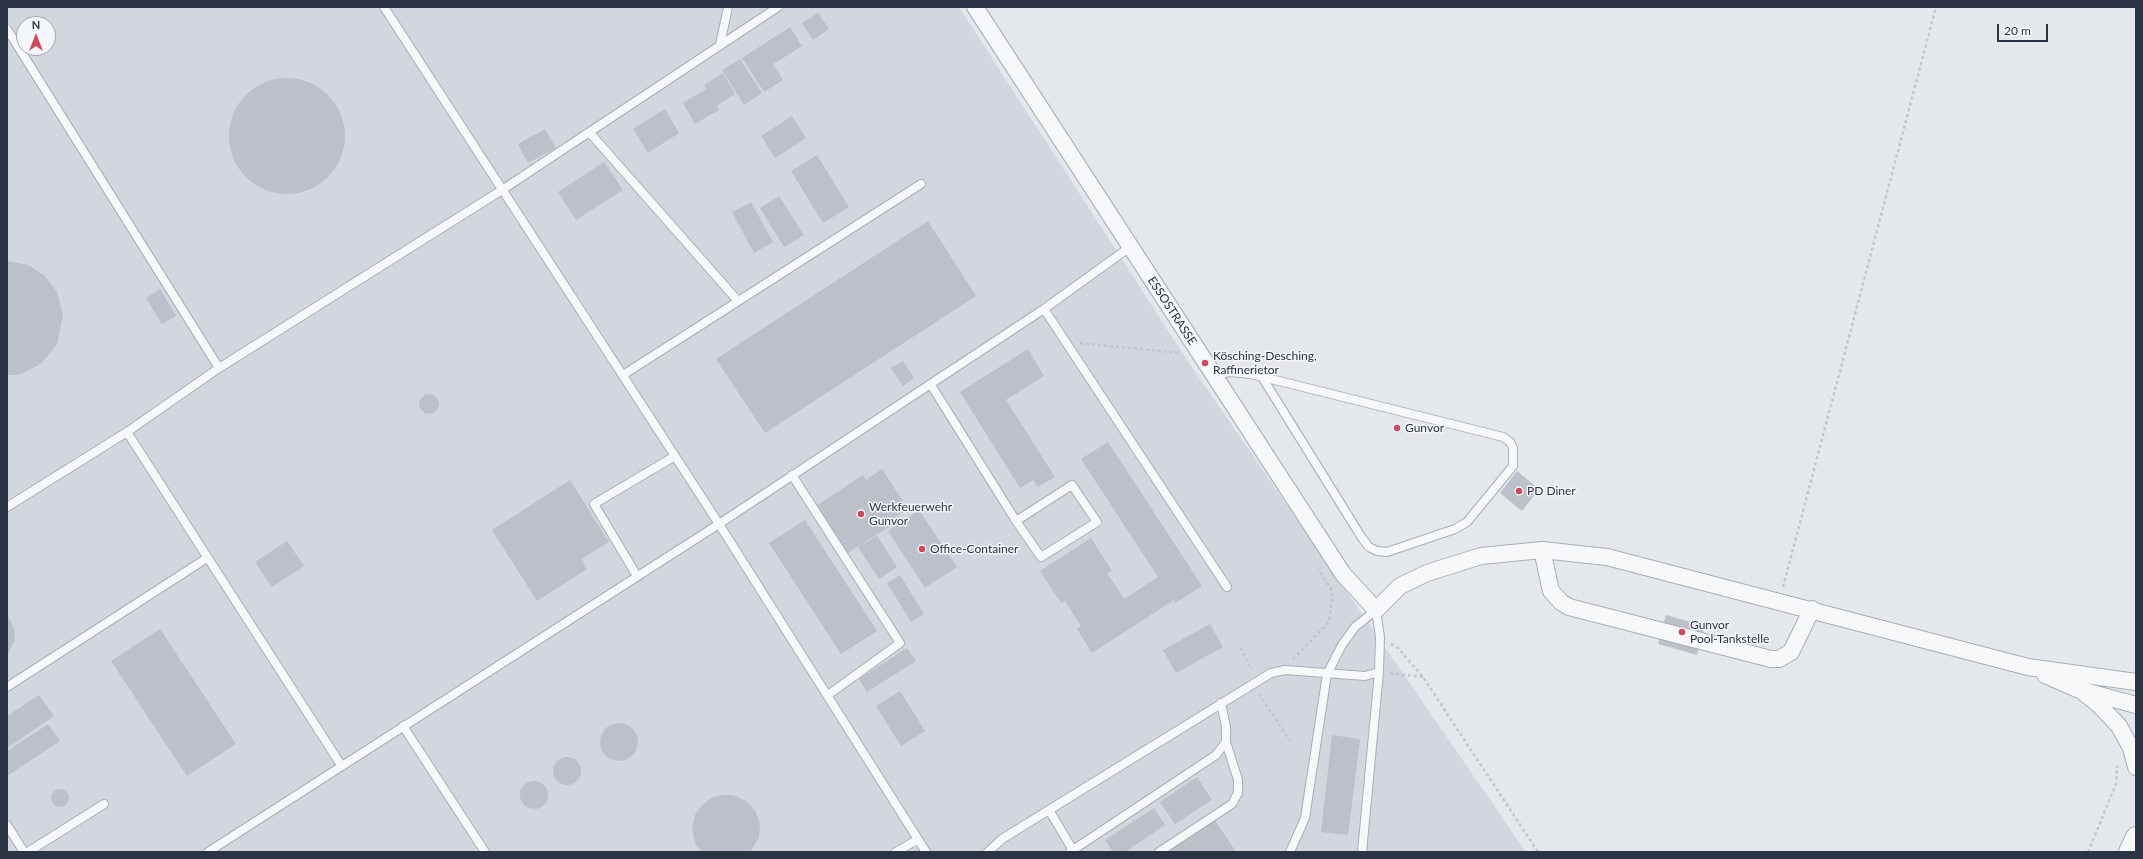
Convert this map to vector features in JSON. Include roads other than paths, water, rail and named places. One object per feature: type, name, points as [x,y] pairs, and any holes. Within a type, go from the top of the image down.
[{"type":"street","name":"ESSOSTRASSE","points":[[975,7],[1343,574],[1376,610]]},
{"type":"street","points":[[1542,550],[1552,591],[1561,602],[1569,607],[1771,659],[1779,659],[1791,652],[1795,647],[1812,610]]},
{"type":"street","points":[[1376,610],[1400,586],[1427,573],[1480,556],[1542,550],[1607,557],[2028,667],[2136,682]]},
{"type":"street","points":[[2028,667],[2078,689],[2136,705]]},
{"type":"street","points":[[2078,689],[2098,704],[2119,726],[2131,748],[2136,767]]},
{"type":"street","points":[[2129,852],[2136,837]]},
{"type":"lane","points":[[384,7],[719,524],[828,695],[917,840],[926,852]]},
{"type":"lane","points":[[720,45],[728,7]]},
{"type":"lane","points":[[7,507],[127,432],[219,368],[502,190],[778,7]]},
{"type":"lane","points":[[7,29],[219,368]]},
{"type":"lane","points":[[590,132],[738,301]]},
{"type":"lane","points":[[623,375],[920,184]]},
{"type":"lane","points":[[208,852],[341,765],[719,524],[1044,309],[1130,247]]},
{"type":"lane","points":[[1044,309],[1227,587]]},
{"type":"lane","points":[[1213,375],[1230,372],[1262,377],[1503,436],[1510,442],[1513,448],[1513,466],[1467,522],[1455,529],[1387,552],[1377,551],[1369,547],[1362,538],[1262,377]]},
{"type":"lane","points":[[931,384],[1016,521],[1041,557],[1097,522],[1072,485],[1016,521]]},
{"type":"lane","points":[[127,432],[341,765]]},
{"type":"lane","points":[[637,576],[594,504],[675,456]]},
{"type":"lane","points":[[792,475],[900,643],[828,695]]},
{"type":"lane","points":[[7,687],[207,558]]},
{"type":"lane","points":[[1362,852],[1379,672],[1380,637],[1376,610]]},
{"type":"lane","points":[[1290,852],[1305,818],[1327,674],[1342,645],[1355,627],[1376,610]]},
{"type":"lane","points":[[988,852],[1002,839],[1271,673],[1285,670],[1365,676],[1379,672]]},
{"type":"lane","points":[[1159,852],[1232,804],[1238,793],[1238,780],[1226,742],[1226,727],[1221,703]]},
{"type":"lane","points":[[403,726],[485,852]]},
{"type":"lane","points":[[1050,810],[1072,851],[1216,755],[1226,742]]},
{"type":"lane","points":[[28,852],[104,804]]},
{"type":"lane","points":[[7,825],[24,852]]},
{"type":"lane","points":[[896,852],[917,840]]},
{"type":"place","name":"Kösching-Desching, Raffinerietor","points":[[1205,363]]},
{"type":"place","name":"Gunvor","points":[[1397,428]]},
{"type":"place","name":"PD Diner","points":[[1519,491]]},
{"type":"place","name":"Werkfeuerwehr Gunvor","points":[[861,514]]},
{"type":"place","name":"Office-Container","points":[[922,549]]},
{"type":"place","name":"Gunvor Pool-Tankstelle","points":[[1682,632]]}]
